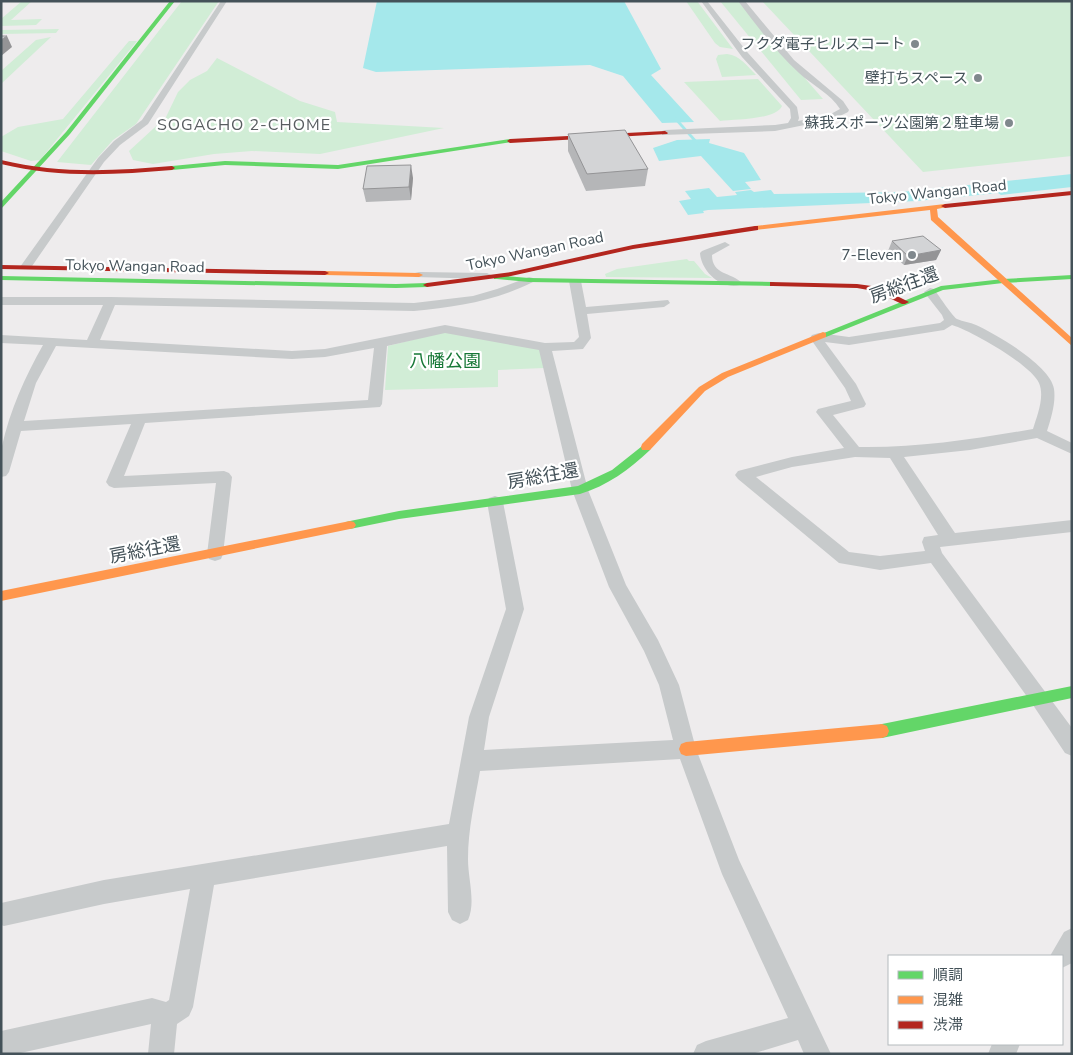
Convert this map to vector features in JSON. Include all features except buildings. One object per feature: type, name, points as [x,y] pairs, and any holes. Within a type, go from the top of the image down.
[{"type":"main road","points":[[1,207],[45,160],[173,1]]},
{"type":"main road","points":[[1,162],[18,167],[92,174],[131,173],[225,163],[338,167],[521,139],[665,132]]},
{"type":"main road","name":"Tokyo Wangan Road","points":[[1,278],[396,286],[430,290],[616,250],[707,235],[934,212],[1072,193]]},
{"type":"main road","name":"Tokyo Wangan Road","points":[[865,227],[934,212],[951,216],[1072,201]]},
{"type":"main road","points":[[934,212],[1003,281],[1072,343]]},
{"type":"main road","name":"Tokyo Wangan Road","points":[[1,289],[370,296],[529,280],[620,260],[729,244]]},
{"type":"main road","points":[[1,267],[419,275]]},
{"type":"main road","points":[[1012,268],[1040,292]]},
{"type":"main road","points":[[497,277],[529,280],[866,287],[882,291],[905,302]]},
{"type":"main road","name":"房総往還","points":[[1,596],[399,516],[580,490],[604,480],[630,464],[702,388],[725,375],[949,286],[1072,277]]},
{"type":"main road","points":[[686,748],[886,731],[1072,692]]},
{"type":"street","points":[[26,267],[101,160],[117,143],[145,122],[224,1]]},
{"type":"street","points":[[704,1],[745,55],[768,78],[794,109],[794,118],[791,126]]},
{"type":"street","points":[[665,132],[775,128],[839,114],[845,110],[844,106],[806,76],[741,1]]},
{"type":"street","points":[[729,244],[706,253],[707,264],[720,277],[736,283]]},
{"type":"street","points":[[419,275],[497,277]]},
{"type":"street","points":[[1,301],[111,301],[414,307],[444,305],[481,298],[510,290],[529,280]]},
{"type":"street","points":[[1,339],[292,355],[325,353],[381,343],[445,328],[545,347],[570,348],[578,346],[585,338],[575,281]]},
{"type":"street","points":[[930,292],[948,315],[950,321]]},
{"type":"street","points":[[92,343],[111,301]]},
{"type":"street","points":[[580,311],[664,303]]},
{"type":"street","points":[[818,338],[849,340],[935,328],[944,326],[950,321]]},
{"type":"street","points":[[950,321],[982,334],[1042,375],[1046,384],[1047,397],[1039,433]]},
{"type":"street","points":[[818,338],[851,387],[859,404],[823,412],[855,452]]},
{"type":"street","points":[[1,472],[28,383],[52,341]]},
{"type":"street","points":[[15,426],[375,404],[381,343]]},
{"type":"street","points":[[545,347],[580,490],[618,587],[651,646],[668,685],[686,748],[734,875],[818,1054]]},
{"type":"street","points":[[140,418],[114,482],[224,477],[215,554]]},
{"type":"street","points":[[935,556],[880,563],[845,558],[744,475],[792,462],[855,452],[894,453],[970,445],[1039,433],[1072,449]]},
{"type":"street","points":[[894,453],[950,539]]},
{"type":"street","points":[[460,912],[458,859],[460,820],[479,717],[515,610],[496,502]]},
{"type":"street","points":[[1072,526],[930,542],[935,556],[1040,699],[1072,746]]},
{"type":"street","points":[[472,761],[686,748]]},
{"type":"street","points":[[4,914],[104,892],[459,834]]},
{"type":"street","points":[[164,1018],[180,1007],[204,876]]},
{"type":"street","points":[[1063,955],[1072,940]]},
{"type":"street","points":[[1,1044],[152,1011],[160,1012],[164,1018],[165,1029],[161,1054]]},
{"type":"street","points":[[706,1054],[804,1026]]},
{"type":"green space","points":[[22,1],[32,1],[11,20],[42,19],[36,25],[1,26],[1,19]]},
{"type":"green space","points":[[182,1],[219,1],[136,124],[113,140],[91,165],[57,162]]},
{"type":"green space","points":[[686,1],[697,1],[733,49],[720,47],[715,43]]},
{"type":"green space","points":[[720,1],[738,1],[823,99],[801,100]]},
{"type":"green space","points":[[762,1],[1072,1],[1072,156],[923,172]]},
{"type":"green space","points":[[59,29],[56,33],[1,34],[1,30]]},
{"type":"green space","points":[[51,37],[1,84],[1,71],[36,40]]},
{"type":"green space","points":[[129,41],[137,41],[40,160],[31,161],[1,151],[1,137],[18,127],[63,119]]},
{"type":"green space","points":[[727,54],[740,59],[756,75],[722,77],[716,59],[718,55]]},
{"type":"green space","points":[[217,58],[300,101],[335,112],[337,122],[444,128],[320,154],[252,151],[214,154],[153,164],[133,160],[129,151],[166,117],[178,92],[190,80],[207,71]]},
{"type":"green space","points":[[758,79],[782,106],[778,111],[764,116],[720,121],[684,82]]},
{"type":"green space","points":[[687,259],[694,261],[705,274],[712,278],[606,277],[605,274],[617,269]]},
{"type":"green space","name":"八幡公園","points":[[444,332],[543,348],[544,368],[498,370],[498,387],[385,390],[388,346]]},
{"type":"water","points":[[377,1],[624,1],[661,69],[651,75],[694,122],[662,123],[623,76],[590,65],[376,72],[363,68]]},
{"type":"water","points":[[710,139],[709,143],[744,153],[761,180],[745,182],[751,189],[733,191],[701,156],[659,161],[653,148],[677,140]]},
{"type":"water","points":[[1072,174],[1072,187],[1001,195],[998,193],[917,201],[708,210],[703,211],[704,213],[688,215],[679,201],[691,199],[685,191],[709,188],[717,197],[737,195],[735,192],[751,190],[754,192],[771,190],[774,194],[901,192]]},
{"type":"waterway","points":[[674,117],[699,145]]},
{"type":"traffic: fast","points":[[1,207],[68,133],[173,1]]},
{"type":"traffic: fast","points":[[172,168],[225,163],[338,167],[510,141]]},
{"type":"traffic: fast","points":[[497,277],[529,280],[773,284]]},
{"type":"traffic: fast","points":[[823,335],[941,288],[1003,281],[1072,277]]},
{"type":"traffic: fast","points":[[1,278],[396,286],[427,285]]},
{"type":"traffic: fast","points":[[350,525],[399,515],[580,490],[616,472],[646,447]]},
{"type":"traffic: fast","points":[[882,731],[1072,692]]},
{"type":"traffic: slow","points":[[755,228],[945,206]]},
{"type":"traffic: slow","points":[[933,207],[934,218],[1072,343]]},
{"type":"traffic: slow","points":[[325,273],[419,275]]},
{"type":"traffic: slow","points":[[646,447],[702,389],[725,375],[823,335]]},
{"type":"traffic: slow","points":[[1,596],[350,525]]},
{"type":"traffic: slow","points":[[686,749],[882,731]]},
{"type":"traffic: jam","points":[[510,141],[665,133]]},
{"type":"traffic: jam","points":[[1,162],[43,170],[86,173],[172,168]]},
{"type":"traffic: jam","points":[[945,206],[1072,193]]},
{"type":"traffic: jam","points":[[427,285],[511,274],[633,247],[755,228]]},
{"type":"traffic: jam","points":[[1,267],[325,273]]},
{"type":"traffic: jam","points":[[773,284],[857,286],[876,289],[905,302]]},
{"type":"place","name":"フクダ電子ヒルスコート","points":[[915,44]]},
{"type":"place","name":"壁打ちスペース","points":[[978,78]]},
{"type":"place","name":"蘇我スポーツ公園第２駐車場","points":[[1009,123]]},
{"type":"place","name":"7-Eleven","points":[[912,255]]},
{"type":"district","name":"SOGACHO 2-CHOME","points":[[244,124]]}]
